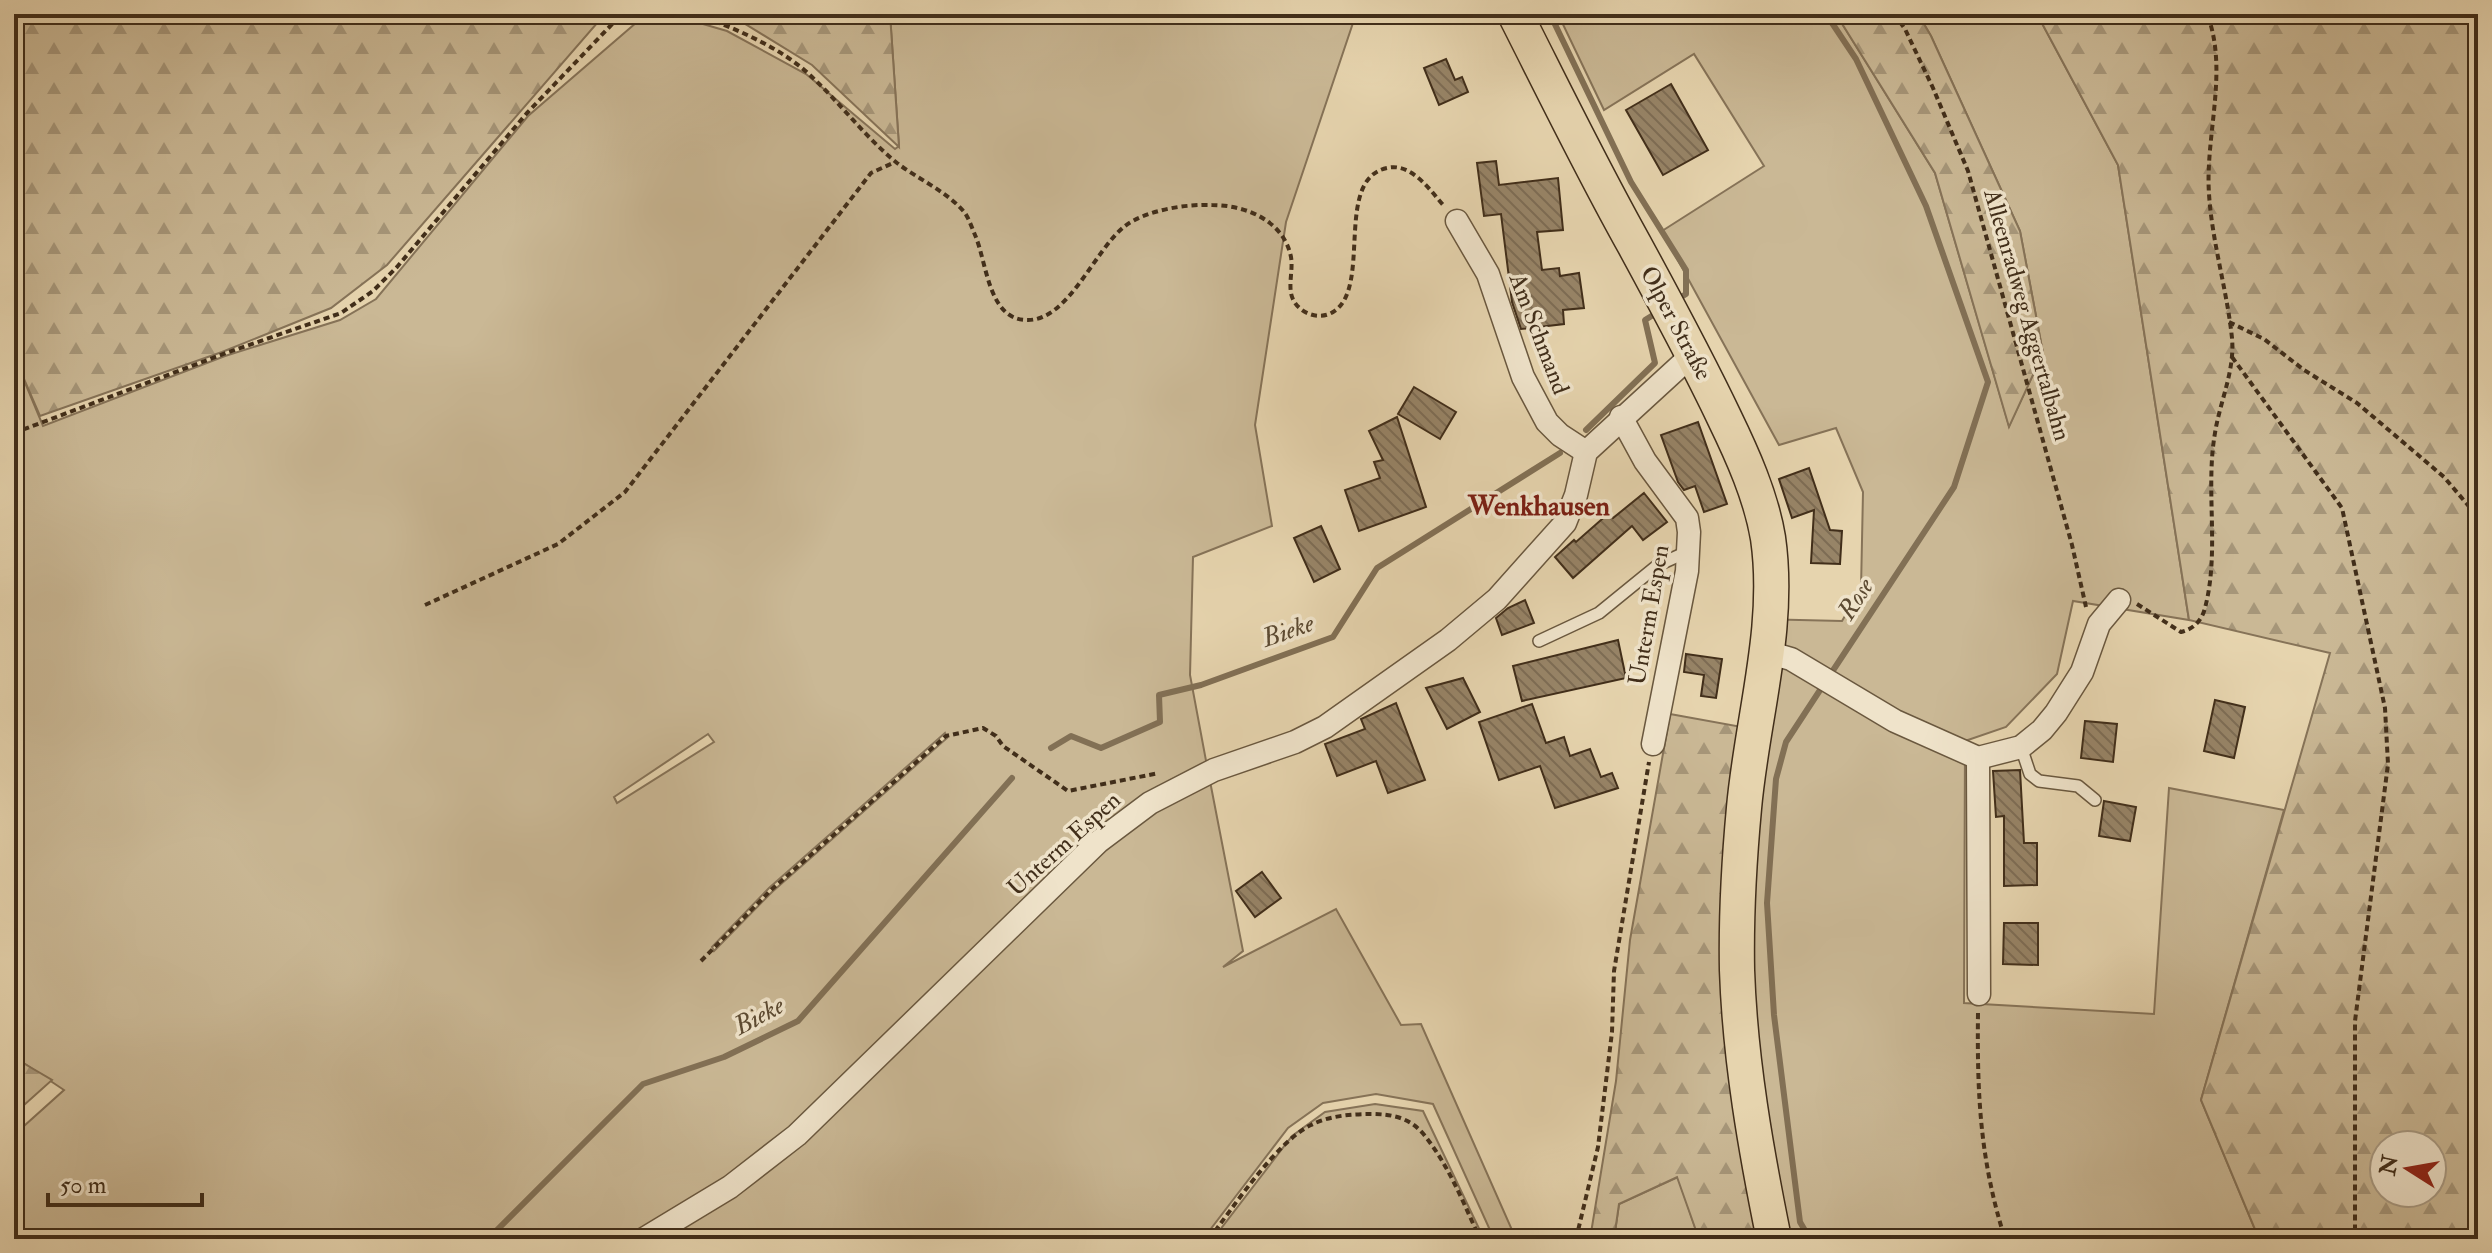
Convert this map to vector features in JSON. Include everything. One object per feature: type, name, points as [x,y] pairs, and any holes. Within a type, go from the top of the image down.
[{"type":"main road","name":"Olper Straße","points":[[1515,14],[1686,339],[1736,442],[1754,487],[1768,536],[1772,585],[1767,652],[1744,804],[1738,884],[1737,972],[1746,1070],[1774,1239]]},
{"type":"street","name":"Am Schmand","points":[[1457,221],[1488,274],[1523,377],[1547,422],[1586,452]]},
{"type":"street","points":[[1586,452],[1621,417],[1686,339]]},
{"type":"street","name":"Unterm Espen","points":[[1621,417],[1645,461],[1687,518],[1689,551],[1653,744]]},
{"type":"street","name":"Unterm Espen","points":[[644,1239],[730,1187],[797,1135],[1109,834],[1150,803],[1214,770],[1295,742],[1325,727],[1448,640],[1497,599],[1565,523],[1576,495],[1586,452]]},
{"type":"street","points":[[1767,652],[1791,659],[1866,706],[1978,758],[2021,747],[2042,730],[2082,672],[2093,636],[2106,612],[2119,600]]},
{"type":"street","points":[[1978,758],[1979,994]]},
{"type":"lane","points":[[1539,641],[1599,613],[1658,565],[1689,551]]},
{"type":"lane","points":[[2021,747],[2030,774],[2039,781],[2078,786],[2095,800]]},
{"type":"path","points":[[14,433],[341,313],[373,291],[397,267],[527,113],[617,19],[628,14]]},
{"type":"path","points":[[696,14],[775,50],[810,74],[895,162],[965,213],[982,250],[992,290],[1004,311],[1015,319],[1042,318],[1055,309],[1073,291],[1111,239],[1127,224],[1173,209],[1212,205],[1238,209],[1262,218],[1277,228],[1290,252],[1291,293],[1295,305],[1308,314],[1321,316],[1333,312],[1342,304],[1349,289],[1357,210],[1370,176],[1380,169],[1394,166],[1407,170],[1421,180],[1457,221]]},
{"type":"path","name":"Alleenradweg Aggertalbahn","points":[[1894,14],[1905,29],[1933,88],[1968,171],[2072,545],[2093,636]]},
{"type":"path","points":[[2119,600],[2129,600],[2181,632],[2189,630],[2201,619],[2212,572],[2210,490],[2215,433],[2232,357],[2209,194],[2216,59],[2214,33],[2207,14]]},
{"type":"path","points":[[425,605],[558,544],[625,492],[871,173],[895,162]]},
{"type":"path","points":[[2229,322],[2264,339],[2304,370],[2357,403],[2444,477],[2478,517]]},
{"type":"path","points":[[2232,357],[2342,508],[2385,708],[2388,764],[2355,1021],[2355,1239]]},
{"type":"path","points":[[701,961],[771,890],[946,736],[983,728],[996,736],[1003,746],[1068,791],[1170,771]]},
{"type":"path","points":[[1576,1239],[1598,1147],[1612,1032],[1614,971],[1653,744]]},
{"type":"path","points":[[1979,994],[1977,1089],[1980,1133],[1989,1182],[2005,1239]]},
{"type":"path","points":[[1209,1239],[1279,1151],[1310,1125],[1335,1117],[1385,1114],[1395,1114],[1409,1121],[1424,1135],[1454,1184],[1480,1239]]},
{"type":"green space","points":[[14,14],[605,14],[387,265],[331,308],[222,352],[40,416],[14,356]]},
{"type":"green space","points":[[729,14],[890,14],[899,147],[812,65]]},
{"type":"green space","points":[[890,14],[1356,14],[1286,222],[1255,425],[1272,526],[1193,557],[1190,675],[1207,766],[1157,787],[1139,799],[796,1130],[634,1239],[14,1239],[14,1135],[64,1090],[19,1060],[14,1064],[14,356],[43,426],[225,356],[340,320],[376,299],[528,116],[644,16],[672,15],[727,31],[806,74],[895,149],[899,146]],"holes":[[[945,733],[947,738],[772,892],[714,951],[712,947],[769,888]],[[708,734],[714,742],[617,803],[614,797]]]},
{"type":"green space","points":[[1558,14],[1836,14],[1935,173],[2009,426],[2043,353],[2020,231],[1931,36],[1918,14],[2037,14],[2118,165],[2189,620],[2073,601],[2057,674],[2006,727],[1965,741],[1964,1003],[2154,1014],[2169,788],[2284,810],[2201,1100],[2259,1239],[1762,1239],[1737,1102],[1754,619],[1842,621],[1861,589],[1863,492],[1836,428],[1779,445],[1662,231],[1764,166],[1694,54],[1604,110]]},
{"type":"green space","points":[[1836,14],[1918,14],[1931,36],[2020,231],[2043,353],[2009,427],[1935,173]]},
{"type":"green space","points":[[2037,14],[2478,14],[2478,1239],[2259,1239],[2201,1100],[2330,653],[2189,620],[2118,165]]},
{"type":"green space","points":[[1670,714],[1742,727],[1762,1239],[1699,1239],[1677,1177],[1619,1204],[1614,1239],[1590,1239],[1616,1081],[1630,940]]},
{"type":"green space","points":[[1209,776],[1243,951],[1223,967],[1336,909],[1401,1025],[1421,1024],[1516,1239],[1494,1239],[1433,1104],[1376,1094],[1323,1103],[1288,1128],[1203,1239],[657,1239],[886,1054],[1160,800]]},
{"type":"green space","points":[[18,1060],[52,1080],[14,1114],[14,1064]]},
{"type":"green space","points":[[1375,1104],[1423,1111],[1484,1239],[1213,1239],[1292,1136],[1325,1112]]},
{"type":"green space","points":[[1678,1177],[1699,1239],[1614,1239],[1619,1204]]},
{"type":"building","points":[[1446,59],[1455,80],[1462,77],[1468,92],[1439,105],[1424,68]]},
{"type":"building","points":[[1671,84],[1708,150],[1663,175],[1626,110]]},
{"type":"building","points":[[1496,161],[1499,185],[1558,178],[1563,230],[1537,232],[1542,270],[1559,268],[1560,276],[1579,273],[1584,308],[1563,310],[1564,324],[1521,329],[1512,302],[1501,214],[1484,216],[1477,163]]},
{"type":"building","points":[[1414,387],[1456,412],[1440,439],[1398,414]]},
{"type":"building","points":[[1397,417],[1426,507],[1359,531],[1345,490],[1380,478],[1374,462],[1383,460],[1369,431]]},
{"type":"building","points":[[1698,422],[1727,504],[1704,512],[1695,486],[1684,490],[1678,482],[1661,435]]},
{"type":"building","points":[[1809,468],[1830,530],[1842,531],[1840,564],[1811,563],[1814,510],[1792,518],[1779,479]]},
{"type":"building","points":[[1644,493],[1667,522],[1643,540],[1632,526],[1573,578],[1555,557],[1609,513],[1613,518]]},
{"type":"building","points":[[1321,526],[1340,569],[1314,582],[1294,538]]},
{"type":"building","points":[[1525,600],[1534,623],[1502,635],[1496,618]]},
{"type":"building","points":[[1618,640],[1626,678],[1522,701],[1513,666]]},
{"type":"building","points":[[1686,654],[1722,659],[1716,698],[1701,696],[1704,675],[1684,672]]},
{"type":"building","points":[[1463,678],[1480,712],[1447,729],[1426,688]]},
{"type":"building","points":[[2215,700],[2245,707],[2234,758],[2204,751]]},
{"type":"building","points":[[1396,703],[1425,780],[1388,793],[1376,761],[1337,776],[1325,744],[1365,729],[1361,719]]},
{"type":"building","points":[[1532,704],[1546,743],[1564,737],[1570,756],[1590,749],[1601,777],[1612,773],[1618,788],[1555,808],[1540,766],[1499,780],[1479,722]]},
{"type":"building","points":[[2085,721],[2117,724],[2113,762],[2081,758]]},
{"type":"building","points":[[2020,770],[2024,843],[2037,843],[2037,885],[2004,886],[2004,816],[1996,817],[1993,771]]},
{"type":"building","points":[[2104,801],[2136,807],[2130,841],[2099,836]]},
{"type":"building","points":[[1262,872],[1281,898],[1255,917],[1236,891]]},
{"type":"building","points":[[2004,923],[2038,923],[2038,965],[2003,964]]},
{"type":"waterway","name":"Bieke","points":[[1550,14],[1631,182],[1686,270],[1686,294],[1678,299]]},
{"type":"waterway","name":"Rose","points":[[1826,14],[1856,59],[1926,206],[1988,382],[1954,487],[1830,675]]},
{"type":"waterway","name":"Bieke","points":[[1586,430],[1655,363],[1645,320],[1658,312]]},
{"type":"waterway","name":"Bieke","points":[[1051,748],[1071,736],[1101,748],[1160,722],[1159,695],[1201,685],[1333,637],[1377,568],[1560,453]]},
{"type":"waterway","name":"Rose","points":[[1810,1239],[1800,1222],[1774,1015],[1767,903],[1776,779],[1786,742],[1824,684]]},
{"type":"waterway","name":"Bieke","points":[[488,1239],[643,1084],[724,1057],[798,1021],[1012,778]]},
{"type":"district","name":"Wenkhausen","points":[[1539,506]]}]
